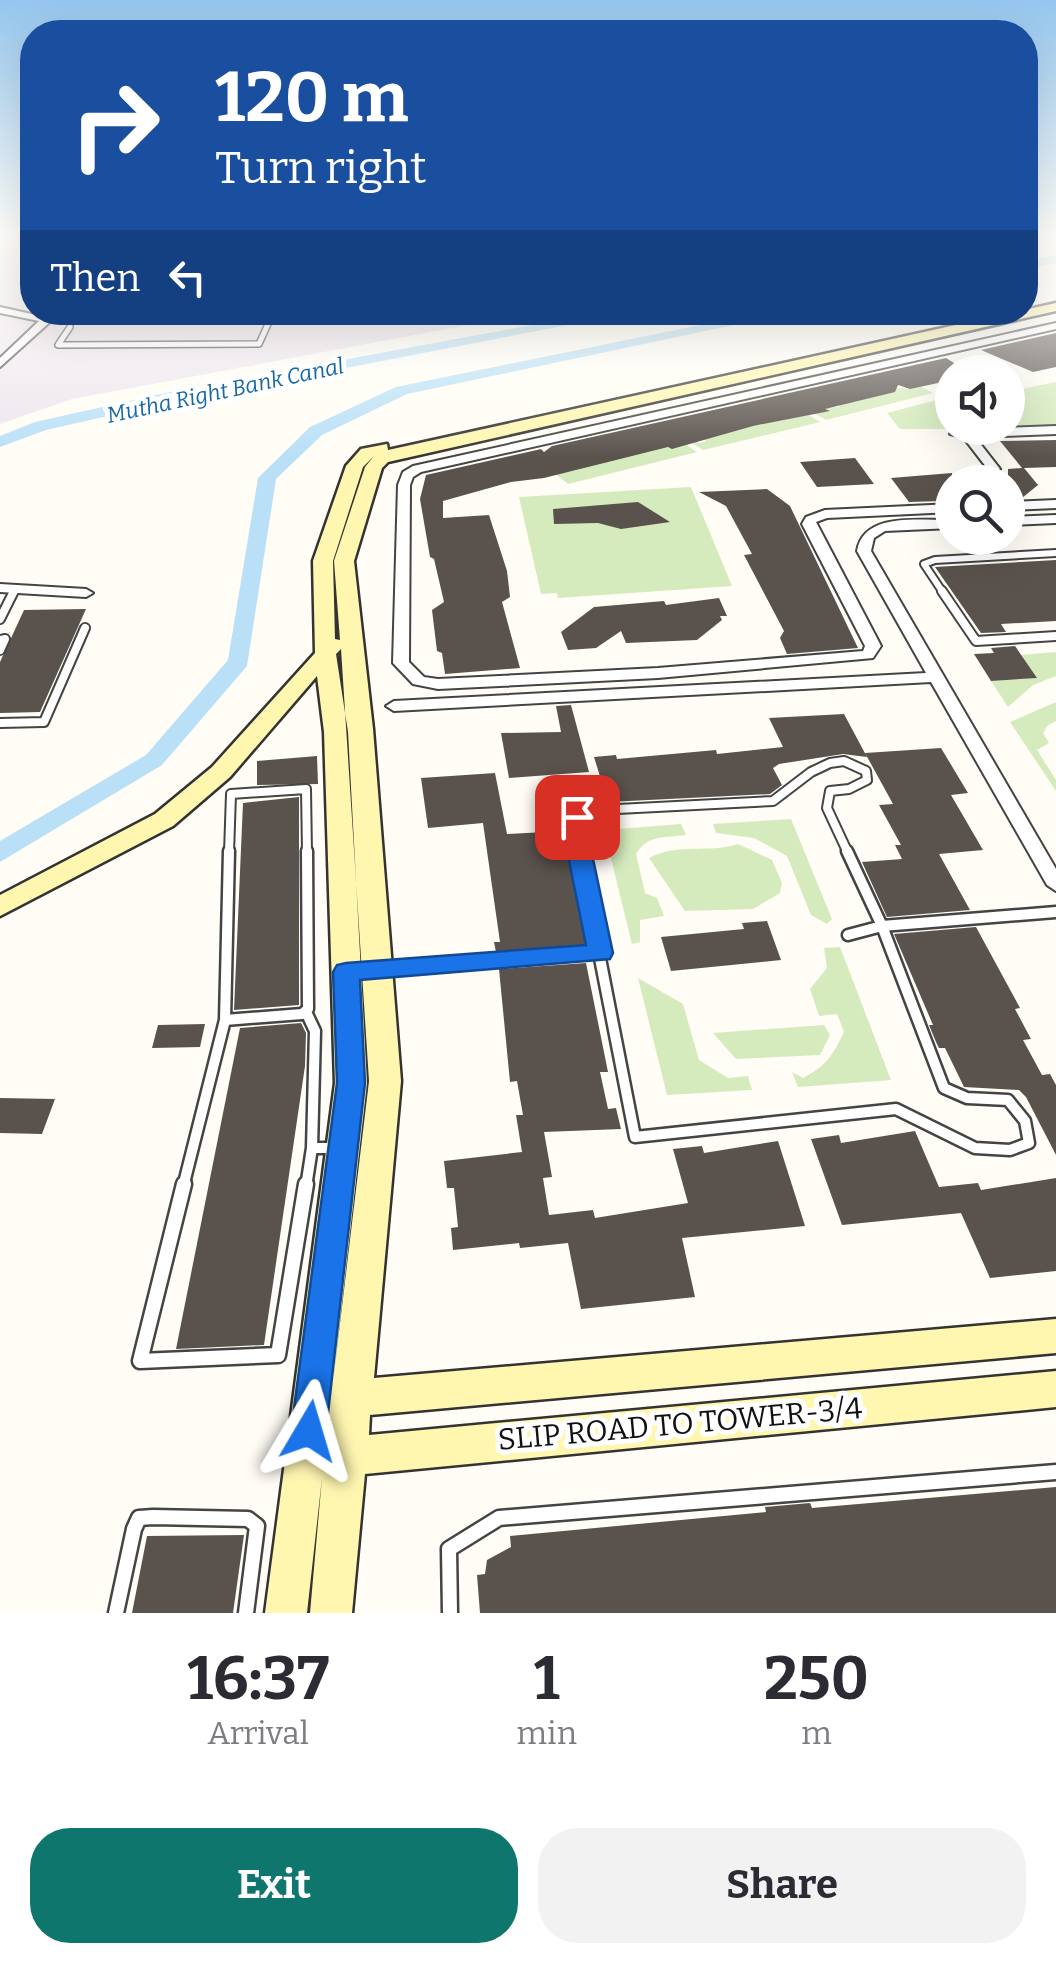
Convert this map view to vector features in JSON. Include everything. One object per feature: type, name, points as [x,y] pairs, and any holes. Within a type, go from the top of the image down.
[{"type":"street","points":[[0,364],[41,325]]},
{"type":"street","points":[[331,1613],[385,1081],[362,971],[325,650],[323,561],[356,466],[367,453],[942,325]]},
{"type":"street","points":[[286,1613],[362,971],[361,729],[344,561],[374,467],[382,458],[964,325]]},
{"type":"street","points":[[935,509],[825,514],[809,524],[873,646],[868,656],[438,684],[419,681],[401,663],[402,529],[407,474],[416,469],[1056,326]]},
{"type":"street","points":[[990,465],[962,434],[1056,430]]},
{"type":"street","points":[[1025,505],[1056,504]]},
{"type":"street","points":[[1025,520],[1056,519]]},
{"type":"street","points":[[935,525],[872,530],[864,551],[1056,885]]},
{"type":"street","points":[[7,588],[86,592]]},
{"type":"street","points":[[0,907],[164,820],[221,772],[325,650],[350,634]]},
{"type":"street","points":[[658,672],[664,692]]},
{"type":"street","points":[[394,706],[935,676]]},
{"type":"street","name":"SLIP ROAD TO TOWER-3/4","points":[[312,1402],[1056,1336]]},
{"type":"street","name":"SLIP ROAD TO TOWER-3/4","points":[[305,1460],[1056,1389]]},
{"type":"lane","points":[[70,327],[58,346],[259,344],[267,325]]},
{"type":"lane","points":[[1056,554],[935,560],[924,564],[976,641],[1056,636]]},
{"type":"lane","points":[[0,619],[7,588]]},
{"type":"lane","points":[[0,722],[44,722],[84,628]]},
{"type":"lane","points":[[0,640],[5,640],[0,650]]},
{"type":"lane","points":[[827,762],[856,764],[866,771],[866,780],[860,785],[830,791],[827,808],[882,926],[944,1088],[962,1100],[1010,1098],[1018,1104],[1031,1135],[1029,1144],[991,1151],[974,1148],[952,1141],[917,1116],[896,1110],[636,1137],[574,826],[577,817],[598,810],[774,800],[785,796],[815,766],[827,762]]},
{"type":"lane","points":[[306,788],[306,1012],[315,1031],[312,1148],[278,1355],[140,1361],[225,1020],[231,794],[306,788]]},
{"type":"lane","points":[[848,935],[882,926],[1056,912]]},
{"type":"lane","points":[[362,971],[600,953]]},
{"type":"lane","points":[[225,1020],[306,1012]]},
{"type":"lane","points":[[312,1148],[343,1148]]},
{"type":"lane","points":[[450,1613],[449,1549],[499,1518],[1056,1472]]},
{"type":"lane","points":[[116,1613],[134,1530],[140,1518],[153,1516],[248,1519],[257,1526],[246,1613]]},
{"type":"shaded area","points":[[0,307],[20,307],[20,325],[469,325],[72,399],[0,424]]},
{"type":"green space","points":[[1056,382],[1056,427],[1025,428],[1025,388]]},
{"type":"green space","points":[[916,384],[933,393],[826,420],[812,412],[828,412],[825,408],[839,407],[841,400],[909,389]]},
{"type":"green space","points":[[935,400],[935,429],[900,429],[887,413]]},
{"type":"green space","points":[[806,413],[820,422],[703,450],[686,439],[691,437],[699,443],[706,441],[703,438],[750,424],[761,425],[763,419],[781,421]]},
{"type":"green space","points":[[679,440],[697,452],[568,484],[553,472],[574,471],[637,448],[681,447]]},
{"type":"green space","points":[[691,487],[732,586],[558,598],[557,593],[541,594],[519,497]]},
{"type":"green space","points":[[1056,652],[1056,676],[1033,685],[1008,707],[991,681],[1036,678],[1021,655]]},
{"type":"green space","points":[[1056,702],[1056,721],[1043,733],[1049,743],[1037,750],[1056,780],[1056,791],[1010,722]]},
{"type":"green space","points":[[791,819],[832,919],[827,924],[811,915],[787,856],[754,838],[716,833],[713,824]]},
{"type":"green space","points":[[681,824],[686,835],[652,840],[636,854],[645,893],[657,898],[664,916],[640,920],[640,942],[632,944],[604,830]]},
{"type":"green space","points":[[738,844],[772,860],[782,883],[780,893],[753,909],[685,911],[649,858],[672,850]]},
{"type":"green space","points":[[840,947],[891,1080],[798,1087],[792,1072],[803,1078],[818,1069],[844,1032],[837,1014],[819,1016],[810,989],[827,968],[824,948]]},
{"type":"green space","points":[[638,978],[683,1004],[699,1060],[728,1078],[748,1076],[752,1090],[667,1095]]},
{"type":"green space","points":[[824,1025],[830,1035],[820,1055],[736,1059],[713,1033]]},
{"type":"building","points":[[1056,333],[1056,367],[1033,372],[1025,369],[1025,355],[993,355],[981,350]]},
{"type":"building","points":[[935,360],[935,384],[910,389],[898,385],[895,392],[825,409],[830,411],[544,478],[511,482],[443,501],[443,518],[489,515],[507,571],[510,597],[502,602],[520,668],[445,674],[442,653],[437,651],[432,610],[444,602],[434,559],[430,557],[420,499],[426,475],[541,449],[544,452],[552,446]]},
{"type":"building","points":[[1056,440],[1056,467],[1025,468],[1003,445],[1025,445],[1025,441]]},
{"type":"building","points":[[855,458],[874,484],[817,487],[800,462]]},
{"type":"building","points":[[1025,469],[1038,485],[1025,496]]},
{"type":"building","points":[[935,474],[935,501],[909,502],[891,478]]},
{"type":"building","points":[[767,489],[790,506],[858,648],[787,654],[780,638],[784,631],[744,555],[752,554],[726,506],[699,492]]},
{"type":"building","points":[[638,502],[670,522],[621,529],[598,523],[554,524],[553,509]]},
{"type":"building","points":[[1056,560],[1056,621],[1001,624],[1006,632],[981,633],[935,567]]},
{"type":"building","points":[[719,598],[727,616],[720,616],[722,620],[697,640],[626,643],[621,631],[596,648],[568,650],[561,632],[594,607],[664,601],[666,605]]},
{"type":"building","points":[[86,609],[40,712],[0,713],[0,662],[24,610]]},
{"type":"building","points":[[1015,646],[1037,678],[991,681],[974,654]]},
{"type":"building","points":[[571,705],[589,772],[509,778],[501,733],[561,732],[556,706]]},
{"type":"building","points":[[844,714],[867,757],[843,754],[779,764],[773,768],[782,785],[770,794],[608,802],[594,757],[616,755],[617,759],[716,750],[717,754],[783,747],[769,718]]},
{"type":"building","points":[[941,748],[968,793],[951,795],[983,850],[939,854],[970,910],[887,917],[862,862],[902,859],[895,845],[901,845],[879,805],[893,804],[865,753]]},
{"type":"building","points":[[317,756],[318,784],[257,785],[257,761]]},
{"type":"building","points":[[495,773],[507,834],[564,831],[587,945],[496,952],[494,942],[500,942],[483,823],[428,828],[421,778]]},
{"type":"building","points":[[299,797],[299,1005],[234,1010],[243,803]]},
{"type":"building","points":[[767,921],[781,960],[671,971],[661,937],[744,929],[742,923]]},
{"type":"building","points":[[976,927],[1020,1008],[1015,1009],[1031,1039],[1023,1040],[1042,1075],[1050,1074],[1056,1085],[1056,1155],[1019,1090],[964,1087],[945,1048],[939,1048],[936,1042],[929,1025],[933,1025],[894,934]]},
{"type":"building","points":[[586,963],[608,1072],[600,1072],[608,1109],[616,1108],[621,1129],[544,1132],[552,1177],[543,1178],[549,1215],[593,1210],[595,1218],[688,1203],[673,1149],[702,1146],[704,1153],[778,1141],[805,1226],[682,1238],[695,1297],[581,1309],[568,1243],[453,1250],[451,1228],[458,1227],[454,1188],[447,1188],[444,1161],[522,1152],[516,1115],[523,1115],[517,1081],[510,1082],[499,969]]},
{"type":"building","points":[[301,1023],[306,1033],[305,1066],[264,1345],[176,1349],[240,1028]]},
{"type":"building","points":[[205,1024],[200,1047],[152,1048],[158,1025]]},
{"type":"building","points":[[0,1098],[55,1099],[42,1134],[0,1133]]},
{"type":"building","points":[[915,1131],[939,1187],[978,1183],[981,1190],[1056,1178],[1056,1271],[990,1278],[961,1213],[842,1225],[811,1139],[839,1135],[841,1143]]},
{"type":"building","points":[[1056,1487],[1056,1613],[480,1613],[477,1575],[485,1574],[487,1560],[511,1547],[510,1536],[766,1512],[765,1507],[810,1503],[812,1508]]},
{"type":"building","points":[[244,1535],[233,1613],[132,1613],[147,1536]]},
{"type":"waterway","name":"Mutha Right Bank Canal","points":[[0,442],[41,426],[165,398],[558,325]]},
{"type":"waterway","points":[[0,853],[154,760],[239,661],[267,478],[316,431],[402,390],[724,325]]},
{"type":"route","points":[[309,1431],[351,1083],[346,972],[600,953],[574,826],[577,817]]}]
